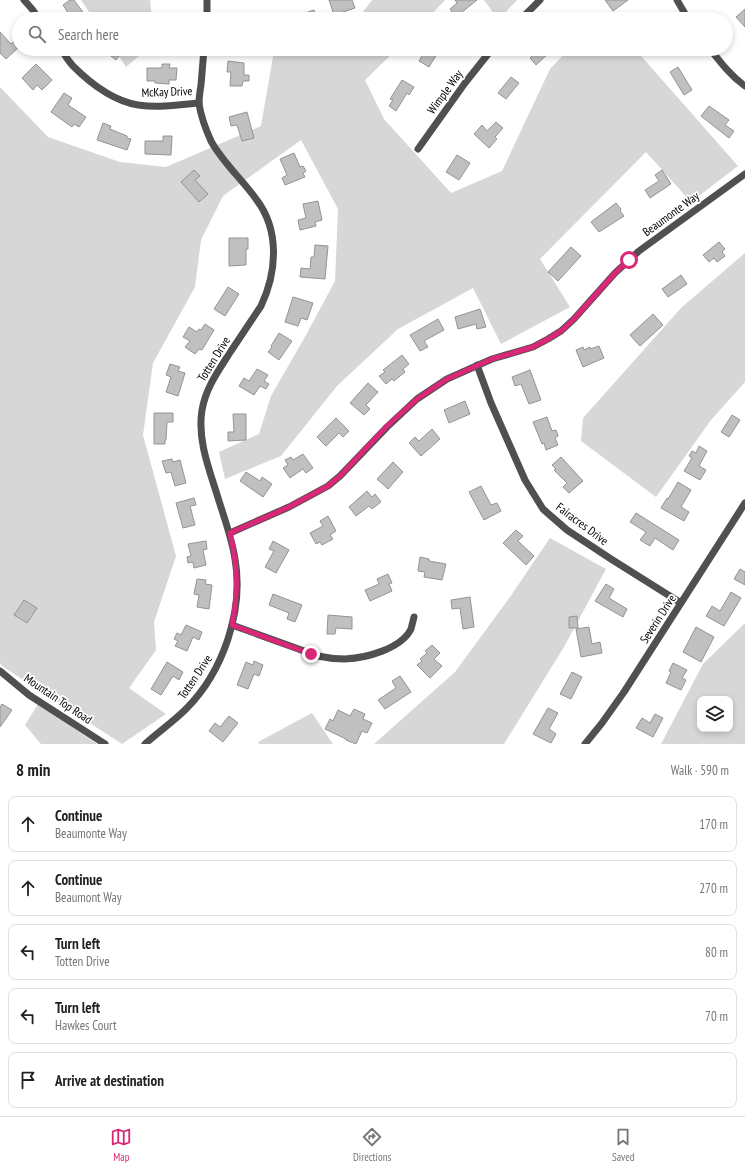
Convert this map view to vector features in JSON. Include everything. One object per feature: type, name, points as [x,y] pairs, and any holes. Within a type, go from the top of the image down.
[{"type":"street","points":[[24,0],[34,12]]},
{"type":"street","points":[[207,0],[207,12]]},
{"type":"street","points":[[528,12],[540,0]]},
{"type":"street","points":[[677,0],[684,12]]},
{"type":"street","name":"McKay Drive","points":[[65,56],[72,66],[95,86],[107,94],[131,103],[139,105],[171,106],[199,103]]},
{"type":"street","name":"Totten Drive","points":[[145,744],[187,708],[204,686],[216,669],[226,647],[232,625],[237,581],[235,560],[230,533],[204,451],[201,431],[202,412],[207,391],[214,376],[261,306],[272,276],[274,260],[270,224],[260,204],[220,156],[211,141],[203,120],[199,103],[203,56]]},
{"type":"street","name":"Wimple Way","points":[[418,149],[465,83],[486,56]]},
{"type":"street","points":[[715,56],[724,67],[745,86]]},
{"type":"street","name":"Beaumonte Way","points":[[230,533],[289,507],[328,486],[340,476],[387,426],[417,399],[447,379],[492,359],[533,347],[561,331],[574,319],[615,273],[639,251],[745,174]]},
{"type":"street","name":"Fairacres Drive","points":[[476,365],[525,480],[544,509],[566,530],[681,603]]},
{"type":"street","name":"Severin Drive","points":[[585,744],[624,692],[745,503]]},
{"type":"street","points":[[232,625],[318,656],[332,659],[345,659],[373,654],[397,643],[411,628],[414,617]]},
{"type":"street","name":"Mountain Top Road","points":[[0,671],[29,695],[105,744]]},
{"type":"shaded area","points":[[81,0],[150,0],[151,12],[89,12]]},
{"type":"shaded area","points":[[372,0],[445,0],[434,12],[363,12]]},
{"type":"shaded area","points":[[484,0],[517,0],[506,12],[493,12]]},
{"type":"shaded area","points":[[119,56],[139,56],[126,67]]},
{"type":"shaded area","points":[[273,56],[390,56],[365,80],[384,119],[451,193],[502,171],[550,69],[562,56],[641,56],[738,166],[691,202],[646,152],[540,259],[570,307],[501,344],[473,288],[398,329],[337,386],[281,456],[225,479],[219,452],[259,434],[271,396],[335,281],[338,209],[301,140],[223,196],[201,240],[195,287],[153,363],[143,435],[176,556],[154,622],[156,650],[129,688],[166,714],[122,744],[2,666],[0,663],[0,87],[48,137],[120,162],[166,167],[261,126]]},
{"type":"shaded area","points":[[745,253],[745,382],[711,420],[656,497],[581,441],[583,418],[682,307]]},
{"type":"shaded area","points":[[550,538],[606,569],[564,647],[504,744],[374,744],[455,672],[510,597]]},
{"type":"shaded area","points":[[745,623],[745,744],[661,744],[703,664]]},
{"type":"shaded area","points":[[38,704],[97,744],[41,744],[25,725]]},
{"type":"shaded area","points":[[312,713],[333,744],[259,744],[258,742]]},
{"type":"building","points":[[70,0],[74,0],[83,12],[68,12],[63,5]]},
{"type":"building","points":[[329,0],[352,0],[355,8],[343,12],[333,12]]},
{"type":"building","points":[[455,0],[477,0],[462,12],[452,12],[450,9],[457,3]]},
{"type":"building","points":[[605,0],[628,0],[613,11]]},
{"type":"building","points":[[745,9],[745,27],[736,17]]},
{"type":"building","points":[[0,32],[11,44],[12,43],[12,53],[6,59],[0,53]]},
{"type":"building","points":[[111,56],[119,56],[116,60]]},
{"type":"building","points":[[422,56],[436,56],[429,67],[419,61]]},
{"type":"building","points":[[532,56],[546,56],[536,65],[530,58]]},
{"type":"building","points":[[228,61],[244,63],[244,75],[249,75],[249,81],[243,81],[242,86],[230,86],[231,72],[227,72]]},
{"type":"building","points":[[36,64],[52,80],[42,90],[37,85],[33,90],[22,78]]},
{"type":"building","points":[[162,64],[170,64],[169,68],[177,68],[176,80],[169,80],[169,84],[147,81],[147,68],[162,68]]},
{"type":"building","points":[[678,67],[692,90],[684,95],[670,72]]},
{"type":"building","points":[[511,77],[519,83],[506,99],[498,93]]},
{"type":"building","points":[[402,80],[414,87],[409,95],[407,93],[396,111],[389,106],[393,100],[390,99]]},
{"type":"building","points":[[64,93],[72,98],[68,105],[86,117],[79,127],[74,124],[72,127],[51,112]]},
{"type":"building","points":[[709,106],[729,120],[725,125],[734,131],[729,138],[701,116]]},
{"type":"building","points":[[247,112],[254,138],[242,141],[237,125],[231,126],[229,117]]},
{"type":"building","points":[[496,122],[503,128],[495,137],[497,139],[489,148],[474,134],[482,125],[487,131]]},
{"type":"building","points":[[103,123],[111,126],[110,129],[131,139],[127,150],[97,140]]},
{"type":"building","points":[[163,136],[172,136],[171,155],[145,154],[145,141],[163,141]]},
{"type":"building","points":[[294,153],[300,167],[303,166],[306,171],[303,173],[305,177],[285,185],[282,178],[287,175],[280,159]]},
{"type":"building","points":[[457,155],[470,163],[459,180],[446,172]]},
{"type":"building","points":[[194,170],[200,176],[195,180],[208,194],[199,202],[181,182]]},
{"type":"building","points":[[662,170],[671,184],[650,198],[645,190],[659,181],[655,175]]},
{"type":"building","points":[[318,201],[322,220],[315,222],[316,226],[300,230],[298,220],[306,218],[303,204]]},
{"type":"building","points":[[616,203],[624,216],[599,232],[591,222]]},
{"type":"building","points":[[229,238],[248,238],[246,265],[229,266]]},
{"type":"building","points":[[719,242],[725,249],[722,252],[725,256],[717,262],[714,258],[709,262],[703,255]]},
{"type":"building","points":[[315,245],[328,246],[325,279],[300,277],[301,268],[310,269],[311,257],[314,257]]},
{"type":"building","points":[[571,247],[581,256],[558,281],[548,272]]},
{"type":"building","points":[[681,275],[687,284],[668,297],[662,289]]},
{"type":"building","points":[[228,287],[239,294],[225,316],[214,309]]},
{"type":"building","points":[[293,297],[313,303],[307,320],[301,318],[298,326],[285,322]]},
{"type":"building","points":[[480,309],[486,327],[477,329],[476,324],[458,329],[455,317]]},
{"type":"building","points":[[653,314],[663,325],[640,346],[630,335]]},
{"type":"building","points":[[438,319],[444,330],[424,341],[428,347],[420,351],[410,335]]},
{"type":"building","points":[[205,324],[214,330],[202,350],[199,349],[195,354],[185,347],[190,341],[183,337],[189,327],[197,332],[199,329],[201,330]]},
{"type":"building","points":[[279,333],[292,341],[279,360],[268,352]]},
{"type":"building","points":[[599,346],[604,358],[583,367],[576,350],[583,347],[584,350],[590,347],[590,349]]},
{"type":"building","points":[[402,355],[409,364],[403,369],[405,372],[394,381],[392,379],[386,384],[379,376],[385,372],[383,370]]},
{"type":"building","points":[[170,364],[180,367],[178,371],[185,373],[178,396],[166,392],[171,377],[166,375]]},
{"type":"building","points":[[257,369],[268,375],[264,381],[269,384],[266,389],[260,386],[254,395],[239,386],[244,378],[249,381]]},
{"type":"building","points":[[530,370],[541,400],[529,404],[521,384],[515,386],[512,377]]},
{"type":"building","points":[[368,383],[378,392],[366,405],[370,409],[364,415],[350,403]]},
{"type":"building","points":[[465,401],[470,414],[449,423],[444,410]]},
{"type":"building","points":[[154,413],[173,413],[173,422],[167,422],[165,444],[154,444]]},
{"type":"building","points":[[233,414],[246,414],[246,440],[228,441],[228,432],[234,432]]},
{"type":"building","points":[[732,415],[740,420],[729,437],[721,432]]},
{"type":"building","points":[[547,417],[552,431],[556,430],[558,436],[555,438],[558,445],[546,450],[533,422]]},
{"type":"building","points":[[336,418],[349,431],[343,437],[339,433],[326,446],[317,437]]},
{"type":"building","points":[[432,429],[440,439],[421,456],[409,443],[415,437],[419,441]]},
{"type":"building","points":[[699,446],[707,451],[699,466],[706,470],[700,480],[684,471],[692,458],[689,456],[692,451],[696,453]]},
{"type":"building","points":[[303,454],[313,468],[306,473],[303,469],[290,478],[283,468],[288,465],[285,460],[291,457],[293,460]]},
{"type":"building","points":[[561,457],[583,481],[569,493],[563,487],[567,483],[554,470],[556,469],[552,465]]},
{"type":"building","points":[[172,459],[173,462],[180,460],[186,483],[175,486],[171,472],[166,473],[162,461]]},
{"type":"building","points":[[393,462],[403,472],[388,489],[377,479]]},
{"type":"building","points":[[246,472],[260,481],[262,477],[272,484],[263,497],[240,481]]},
{"type":"building","points":[[678,482],[691,490],[681,507],[689,512],[684,521],[661,508]]},
{"type":"building","points":[[481,486],[491,505],[497,503],[501,511],[484,520],[469,492]]},
{"type":"building","points":[[367,491],[372,497],[375,494],[381,502],[372,509],[369,506],[356,516],[349,507]]},
{"type":"building","points":[[194,498],[196,505],[190,506],[195,525],[183,528],[176,503]]},
{"type":"building","points":[[636,513],[679,540],[673,550],[655,538],[650,546],[640,540],[646,532],[630,522]]},
{"type":"building","points":[[328,516],[336,531],[330,535],[333,539],[322,545],[320,542],[316,544],[310,533],[323,526],[320,521]]},
{"type":"building","points":[[516,530],[523,536],[518,541],[534,556],[526,565],[503,543]]},
{"type":"building","points":[[206,541],[207,549],[203,550],[206,565],[194,568],[193,562],[188,563],[187,557],[191,556],[188,544]]},
{"type":"building","points":[[273,541],[289,550],[276,573],[265,567],[274,551],[269,549]]},
{"type":"building","points":[[420,557],[429,559],[429,561],[446,564],[442,580],[424,577],[425,572],[418,571]]},
{"type":"building","points":[[740,569],[745,572],[745,585],[734,579]]},
{"type":"building","points":[[388,574],[392,583],[389,584],[392,591],[370,601],[365,590],[379,584],[377,579]]},
{"type":"building","points":[[197,579],[206,580],[205,584],[212,585],[209,609],[197,607],[199,595],[194,594]]},
{"type":"building","points":[[606,584],[614,589],[609,598],[627,609],[623,617],[595,601]]},
{"type":"building","points":[[731,592],[741,598],[724,626],[706,616],[712,606],[720,611]]},
{"type":"building","points":[[273,594],[302,605],[295,622],[287,619],[289,613],[269,605]]},
{"type":"building","points":[[470,597],[474,627],[463,629],[460,608],[452,609],[451,600]]},
{"type":"building","points":[[24,600],[37,608],[27,623],[14,615]]},
{"type":"building","points":[[328,615],[352,617],[352,629],[336,628],[335,634],[327,634]]},
{"type":"building","points":[[577,616],[578,628],[569,628],[569,617]]},
{"type":"building","points":[[186,625],[202,632],[199,640],[193,637],[187,651],[175,646],[178,641],[174,639],[177,633],[181,635]]},
{"type":"building","points":[[589,627],[592,644],[600,642],[602,653],[581,657],[576,629]]},
{"type":"building","points":[[696,627],[714,637],[701,662],[683,652]]},
{"type":"building","points":[[432,645],[440,653],[434,659],[442,666],[430,678],[417,665],[422,661],[420,659],[427,653],[425,651]]},
{"type":"building","points":[[254,661],[263,665],[259,676],[254,674],[248,689],[237,685],[246,662],[253,665]]},
{"type":"building","points":[[167,662],[183,672],[179,680],[173,676],[161,695],[151,689]]},
{"type":"building","points":[[673,663],[687,670],[682,678],[686,680],[681,690],[666,683]]},
{"type":"building","points":[[572,672],[582,677],[571,699],[560,694]]},
{"type":"building","points":[[400,676],[411,692],[385,709],[378,700],[396,688],[392,681]]},
{"type":"building","points":[[2,704],[12,710],[0,727],[0,707]]},
{"type":"building","points":[[548,708],[558,713],[549,729],[556,734],[551,743],[533,734]]},
{"type":"building","points":[[354,709],[365,714],[363,719],[372,723],[367,733],[362,731],[356,744],[325,729],[330,719],[333,721],[338,710],[350,716]]},
{"type":"building","points":[[655,714],[663,718],[653,737],[636,728],[642,718],[650,723]]},
{"type":"building","points":[[229,716],[238,723],[223,742],[209,731],[215,723],[220,727]]},
{"type":"route","points":[[311,654],[232,625],[237,581],[230,533],[289,507],[328,486],[340,476],[387,426],[417,399],[447,379],[492,359],[533,347],[561,331],[629,260]]}]
